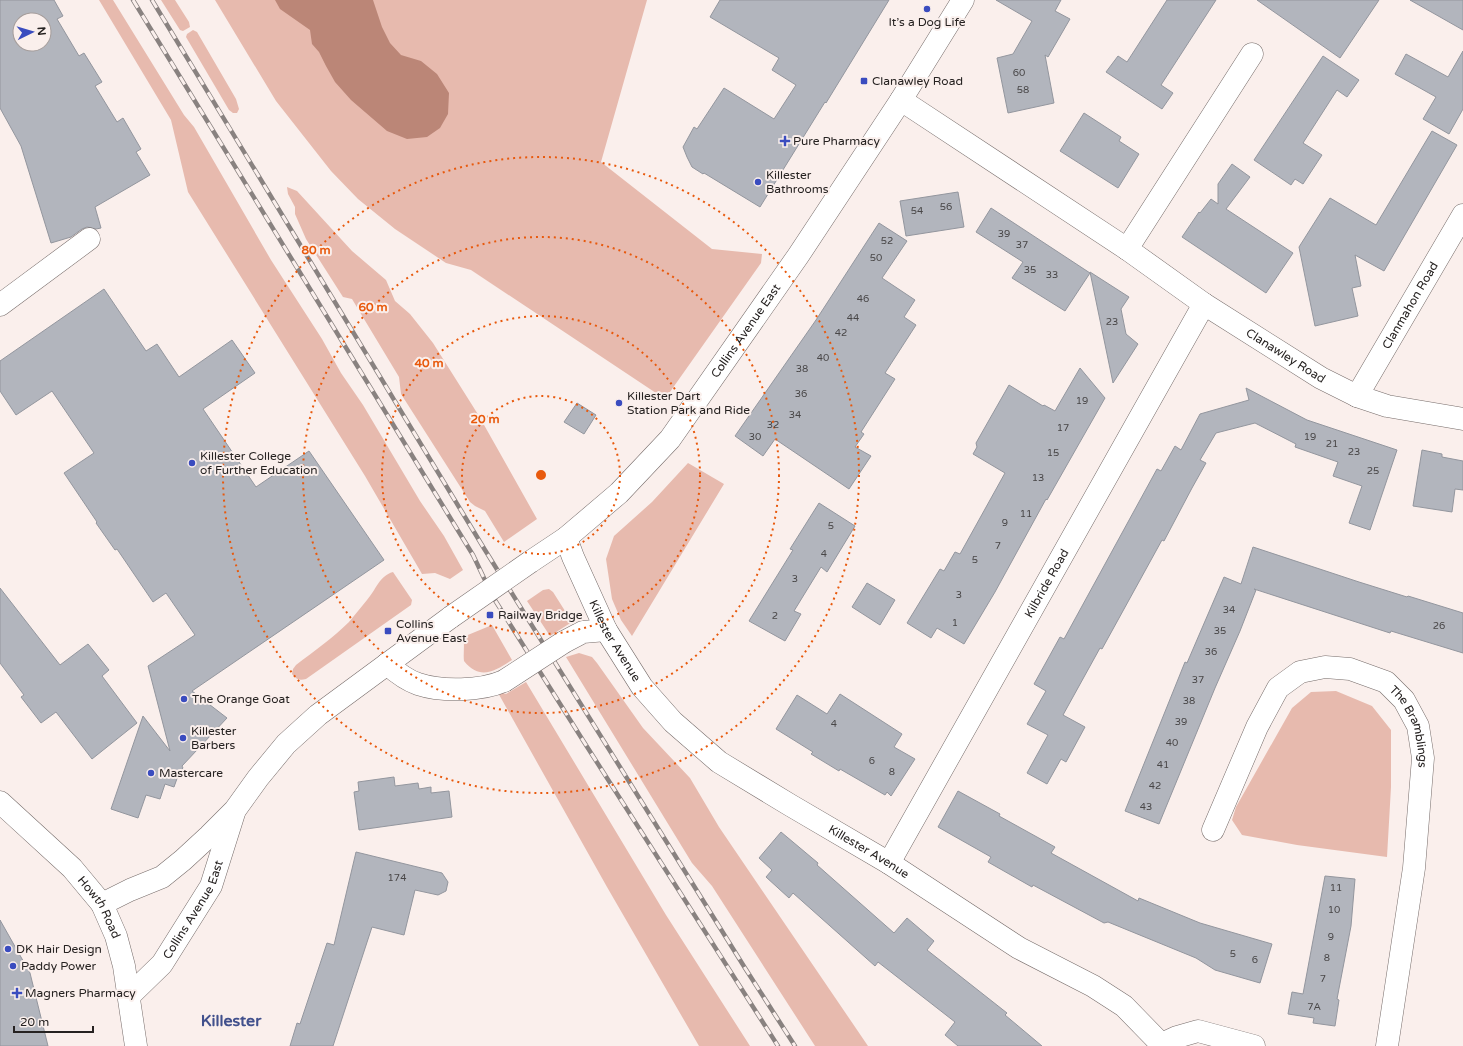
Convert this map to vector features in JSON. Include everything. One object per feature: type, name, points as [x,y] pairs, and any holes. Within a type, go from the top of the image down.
[{"type":"street","name":"Collins Avenue East","points":[[102,904],[130,890],[162,877],[209,836],[234,810],[286,744],[318,715],[451,617],[566,538],[619,493],[670,440],[777,287],[902,100],[963,0]]},
{"type":"street","points":[[1127,249],[1252,54]]},
{"type":"street","name":"Clanawley Road","points":[[902,100],[1127,249],[1204,304],[1321,378],[1357,396],[1387,406],[1463,419]]},
{"type":"street","name":"Clanmahon Road","points":[[1357,396],[1463,215]]},
{"type":"street","points":[[0,305],[89,239]]},
{"type":"street","name":"Kilbride Road","points":[[889,863],[1204,304]]},
{"type":"street","name":"Killester Avenue","points":[[566,538],[606,630],[642,687],[673,722],[719,762],[889,863],[1019,948],[1093,986],[1124,1006],[1162,1045],[1177,1037],[1198,1031],[1254,1046]]},
{"type":"street","points":[[387,664],[402,676],[418,684],[445,688],[474,689],[504,681],[564,642],[583,632],[606,630]]},
{"type":"street","name":"The Bramblings","points":[[1213,830],[1257,727],[1278,688],[1300,672],[1325,667],[1350,669],[1386,682],[1404,700],[1418,726],[1424,758],[1414,868],[1387,1046]]},
{"type":"street","name":"Howth Road","points":[[0,802],[72,868],[102,904],[116,936],[124,966],[136,1046]]},
{"type":"street","name":"Collins Avenue East","points":[[129,996],[162,964],[211,886],[234,810]]},
{"type":"shaded area","points":[[99,0],[113,0],[184,115],[194,127],[271,260],[322,339],[341,373],[363,405],[420,501],[444,536],[463,570],[450,579],[435,573],[422,574],[365,476],[188,192],[171,120]]},
{"type":"shaded area","points":[[161,0],[175,0],[189,22],[190,27],[183,31],[180,30]]},
{"type":"shaded area","points":[[215,0],[647,0],[601,162],[712,249],[762,254],[761,263],[665,399],[471,270],[446,263],[395,229],[358,199],[331,171],[276,101]]},
{"type":"shaded area","points":[[275,0],[373,0],[382,27],[390,43],[401,55],[421,61],[437,74],[449,93],[448,114],[440,128],[427,137],[407,139],[387,131],[351,100],[335,82],[319,52],[312,44],[310,30],[280,9]]},
{"type":"shaded area","points":[[193,30],[197,32],[236,99],[239,109],[237,113],[233,113],[229,110],[186,37],[187,34]]},
{"type":"shaded area","points":[[287,187],[297,191],[352,251],[386,280],[395,301],[410,314],[433,343],[479,416],[537,519],[504,542],[485,511],[470,502],[401,394],[399,377],[352,299],[343,297],[306,239],[295,214],[295,207],[288,194]]},
{"type":"shaded area","points":[[688,463],[724,484],[632,636],[621,620],[612,599],[606,559],[614,536],[652,502]]},
{"type":"shaded area","points":[[393,572],[412,600],[411,605],[306,679],[300,680],[295,677],[292,674],[296,665],[343,628],[370,596],[381,580]]},
{"type":"shaded area","points":[[549,589],[553,592],[572,622],[550,636],[527,601],[543,590]]},
{"type":"shaded area","points":[[492,625],[512,660],[500,668],[488,672],[476,671],[464,661],[463,637]]},
{"type":"shaded area","points":[[579,653],[592,657],[643,728],[690,778],[719,827],[868,1046],[815,1046],[712,886],[692,863],[566,657]]},
{"type":"shaded area","points":[[526,682],[666,915],[750,1046],[699,1046],[607,887],[497,691],[506,694]]},
{"type":"shaded area","points":[[1336,691],[1372,706],[1391,730],[1391,787],[1387,857],[1297,845],[1242,835],[1232,820],[1236,807],[1292,708],[1311,692]]},
{"type":"building","points":[[0,0],[54,0],[63,16],[57,19],[79,56],[84,53],[102,82],[95,86],[117,122],[123,118],[141,149],[136,152],[150,175],[95,207],[101,228],[96,229],[87,227],[71,237],[51,243],[21,146],[0,108]]},
{"type":"building","points":[[720,0],[889,0],[760,207],[692,167],[683,147],[694,127],[697,129],[724,88],[774,119],[796,85],[772,70],[779,58],[710,17]]},
{"type":"building","points":[[996,0],[1061,0],[1055,11],[1070,19],[1048,57],[1045,55],[1054,103],[1008,113],[997,58],[1013,54],[1032,21]]},
{"type":"building","points":[[1167,0],[1216,0],[1161,85],[1173,93],[1162,109],[1106,72],[1118,56],[1127,62]]},
{"type":"building","points":[[1257,0],[1379,0],[1340,58]]},
{"type":"building","points":[[1410,0],[1463,0],[1463,30]]},
{"type":"building","points":[[1463,51],[1463,109],[1449,134],[1423,119],[1436,97],[1395,74],[1406,54],[1448,77]]},
{"type":"building","points":[[1323,56],[1359,80],[1347,97],[1337,90],[1303,143],[1322,155],[1303,184],[1295,179],[1291,185],[1254,160]]},
{"type":"building","points":[[1084,113],[1121,137],[1119,141],[1139,154],[1118,188],[1060,151]]},
{"type":"building","points":[[1432,131],[1457,145],[1384,271],[1355,255],[1361,286],[1352,288],[1358,316],[1315,326],[1299,247],[1330,198],[1376,225]]},
{"type":"building","points":[[1232,164],[1250,177],[1226,209],[1293,253],[1266,293],[1182,237],[1199,212],[1200,213],[1211,199],[1218,204],[1218,184]]},
{"type":"building","points":[[958,192],[964,227],[906,236],[900,201]]},
{"type":"building","points":[[991,208],[1090,273],[1065,311],[1012,278],[1023,262],[976,232]]},
{"type":"building","points":[[879,223],[907,241],[882,278],[915,300],[904,317],[916,325],[885,373],[895,379],[861,432],[864,434],[855,447],[871,456],[849,489],[775,439],[763,456],[735,436],[816,320]]},
{"type":"building","points":[[1090,272],[1129,297],[1121,309],[1126,334],[1138,344],[1113,383]]},
{"type":"building","points":[[104,289],[146,351],[157,344],[179,377],[232,340],[255,373],[203,409],[256,487],[309,451],[384,560],[192,691],[227,718],[182,766],[183,768],[179,773],[174,787],[165,784],[160,799],[146,795],[138,818],[111,809],[143,716],[170,751],[148,666],[195,635],[166,593],[153,602],[117,549],[115,550],[96,523],[97,522],[64,473],[94,453],[52,391],[16,415],[0,391],[0,361]]},
{"type":"building","points":[[1080,368],[1105,398],[964,644],[937,628],[931,638],[907,623],[940,569],[944,571],[955,552],[960,554],[1005,473],[973,454],[977,447],[976,443],[1009,385],[1043,406],[1044,405],[1055,411]]},
{"type":"building","points":[[1246,388],[1307,420],[1397,450],[1370,530],[1349,523],[1362,486],[1333,476],[1338,462],[1295,447],[1296,444],[1255,423],[1216,433],[1200,460],[1206,463],[1164,541],[1162,540],[1102,649],[1100,648],[1063,715],[1085,727],[1066,762],[1061,759],[1047,784],[1027,773],[1048,735],[1027,724],[1046,691],[1034,684],[1060,637],[1064,639],[1157,469],[1161,471],[1175,446],[1181,450],[1200,414],[1249,400]]},
{"type":"building","points":[[577,403],[596,415],[584,434],[564,422]]},
{"type":"building","points":[[1422,450],[1442,454],[1442,457],[1463,461],[1463,490],[1455,489],[1452,512],[1413,506]]},
{"type":"building","points":[[819,503],[855,526],[827,572],[821,567],[794,611],[801,614],[785,641],[749,621],[793,550],[790,549]]},
{"type":"building","points":[[1253,547],[1359,582],[1463,613],[1463,653],[1391,631],[1390,633],[1254,589],[1256,590],[1240,631],[1159,824],[1125,811],[1185,662],[1187,663],[1224,577],[1241,584]]},
{"type":"building","points":[[867,583],[895,600],[880,625],[852,607]]},
{"type":"building","points":[[0,588],[60,665],[88,644],[109,670],[102,676],[137,723],[92,759],[56,712],[41,723],[21,697],[24,695],[0,663]]},
{"type":"building","points":[[840,694],[902,734],[894,747],[915,759],[891,796],[887,792],[885,795],[840,769],[839,771],[811,754],[813,752],[776,729],[797,695],[827,714]]},
{"type":"building","points":[[394,777],[395,786],[418,783],[419,789],[431,787],[431,793],[449,791],[452,817],[359,830],[354,792],[359,791],[358,782]]},
{"type":"building","points":[[958,791],[1055,847],[1051,853],[1138,901],[1139,898],[1200,923],[1272,944],[1260,983],[1215,970],[1196,958],[1108,922],[1104,923],[1033,885],[1032,887],[988,862],[991,857],[938,827]]},
{"type":"building","points":[[781,832],[818,863],[817,865],[894,933],[907,918],[934,941],[927,950],[1007,1013],[1005,1015],[1042,1046],[958,1046],[945,1035],[955,1022],[878,962],[875,966],[793,893],[789,898],[766,877],[772,870],[759,858]]},
{"type":"building","points":[[356,852],[442,873],[448,882],[446,891],[438,895],[415,890],[404,935],[372,927],[333,1046],[290,1046],[297,1023],[300,1024],[327,943],[334,945]]},
{"type":"building","points":[[1325,876],[1355,879],[1351,926],[1337,999],[1339,1000],[1335,1026],[1313,1023],[1314,1018],[1288,1014],[1292,992],[1303,994]]},
{"type":"building","points":[[0,920],[30,973],[48,1046],[0,1046]]},
{"type":"railway","points":[[133,0],[473,555],[493,597],[778,1046]]},
{"type":"railway","points":[[152,0],[485,550],[795,1046]]},
{"type":"place","name":"It’s a Dog Life","points":[[927,9]]},
{"type":"place","name":"Clanawley Road","points":[[864,81]]},
{"type":"place","name":"Pure Pharmacy","points":[[785,141]]},
{"type":"place","name":"Killester Bathrooms","points":[[758,182]]},
{"type":"place","name":"Killester Dart Station Park and Ride","points":[[619,403]]},
{"type":"place","name":"Killester College of Further Education","points":[[192,463]]},
{"type":"place","name":"Railway Bridge","points":[[490,615]]},
{"type":"place","name":"Collins Avenue East","points":[[388,631]]},
{"type":"place","name":"The Orange Goat","points":[[184,699]]},
{"type":"place","name":"Killester Barbers","points":[[183,738]]},
{"type":"place","name":"Mastercare","points":[[151,773]]},
{"type":"place","name":"DK Hair Design","points":[[8,949]]},
{"type":"place","name":"Paddy Power","points":[[13,966]]},
{"type":"place","name":"Magners Pharmacy","points":[[17,993]]},
{"type":"district","name":"Killester","points":[[231,1021]]}]
